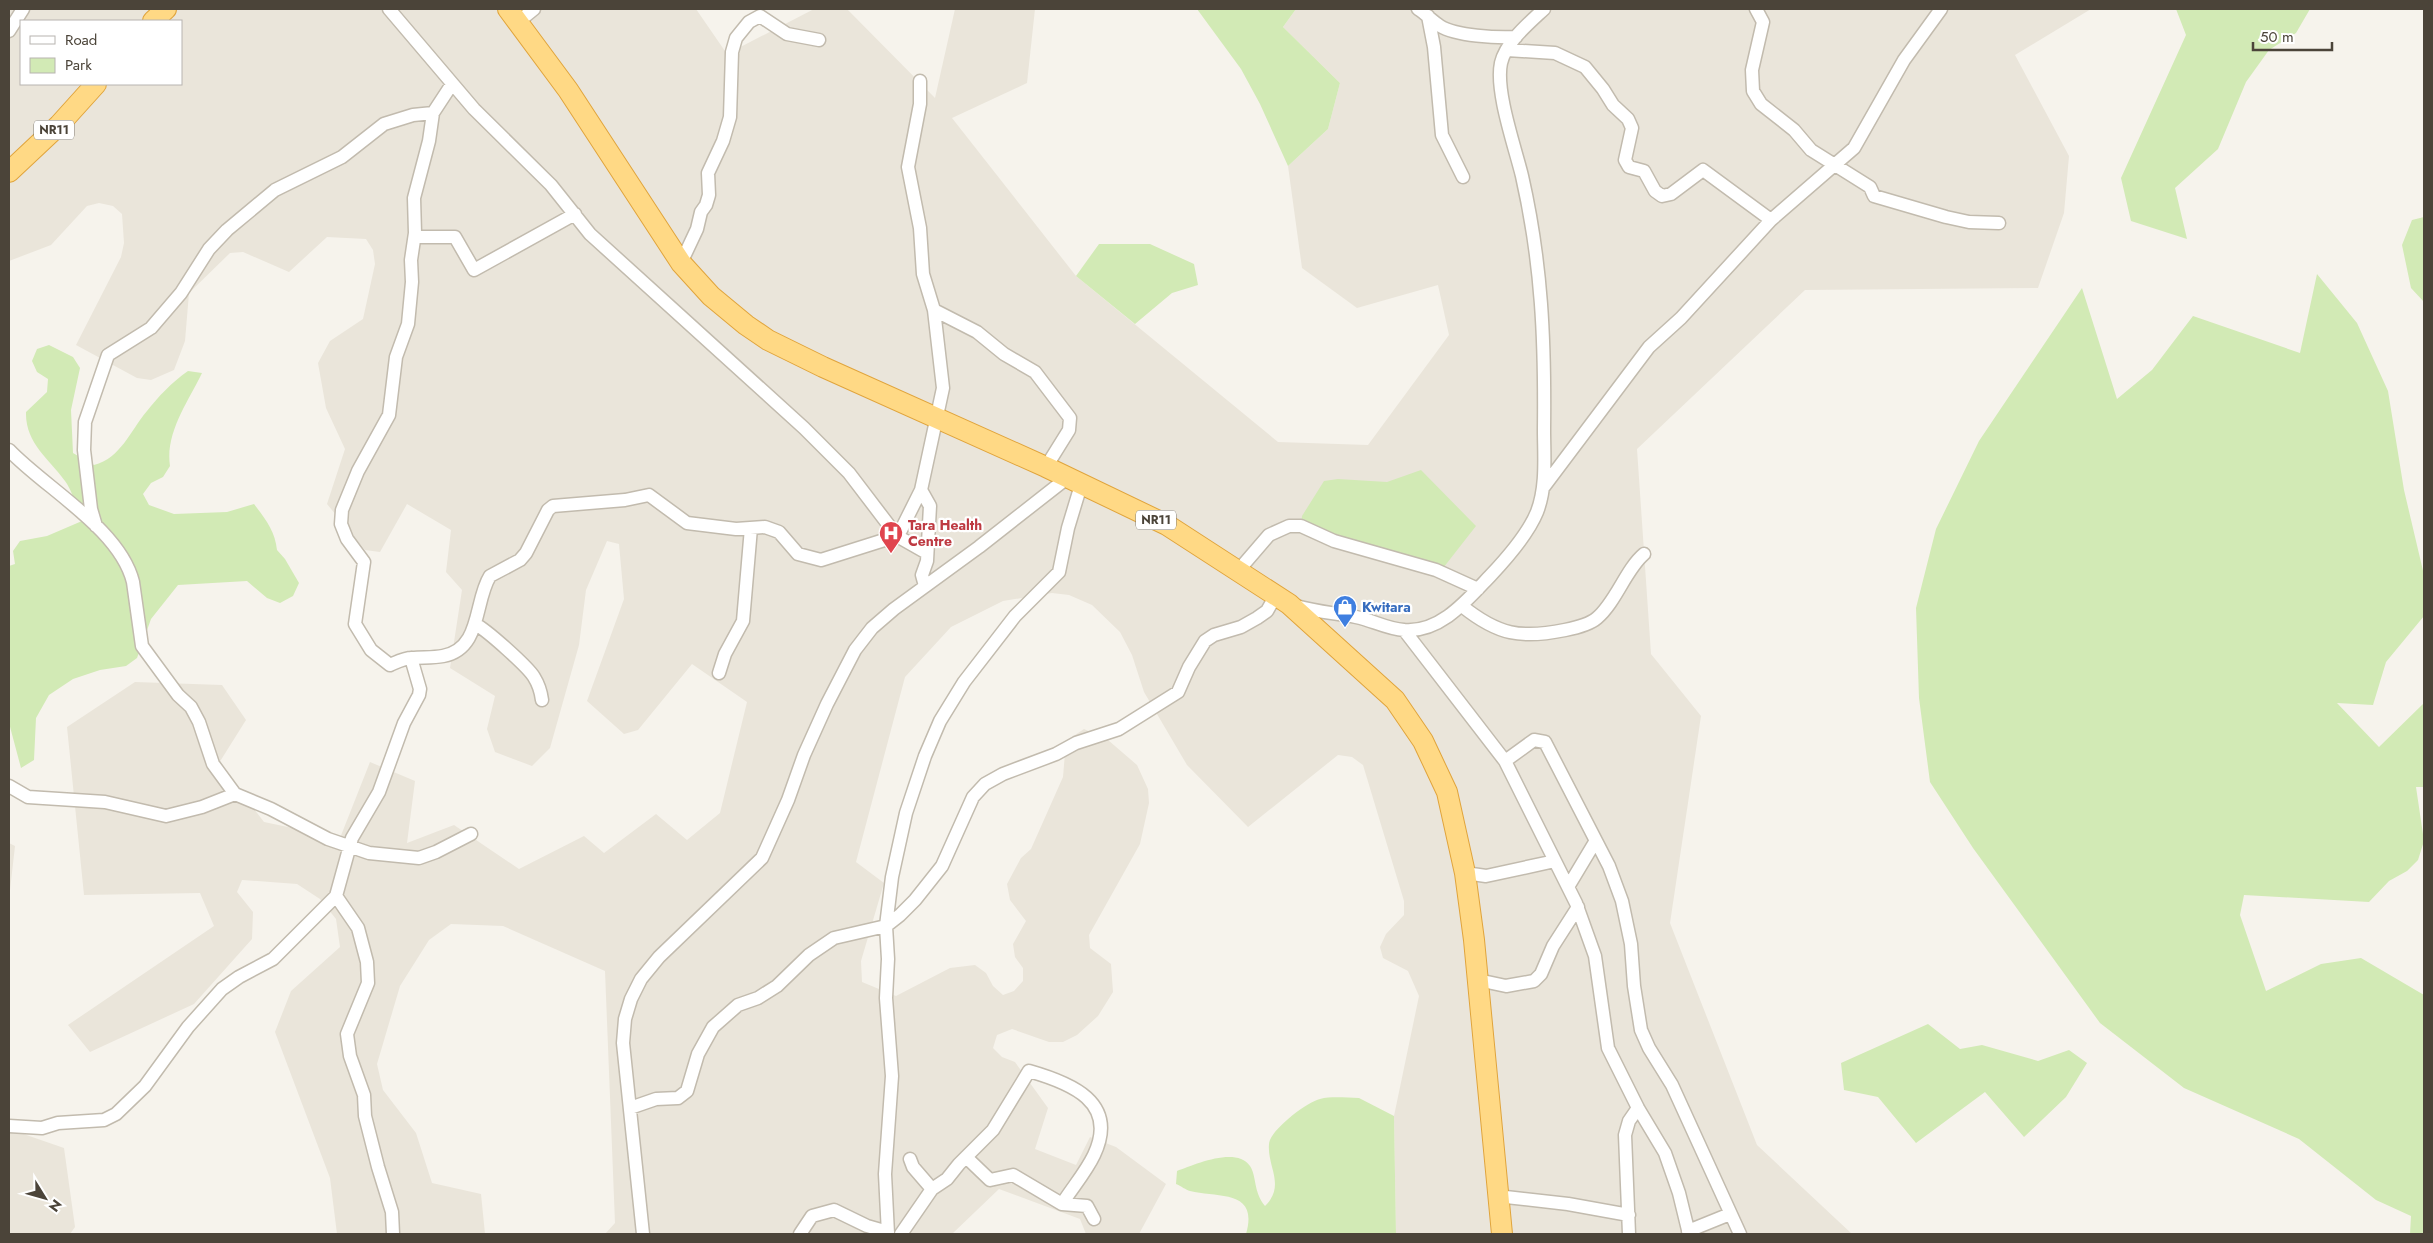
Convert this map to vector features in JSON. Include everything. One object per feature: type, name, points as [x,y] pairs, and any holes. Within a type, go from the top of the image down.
[{"type":"highway","points":[[154,20],[166,9]]},
{"type":"highway","name":"NR11","points":[[513,15],[568,90],[681,263],[711,296],[746,325],[768,340],[1046,466],[1074,482],[1167,525],[1282,600],[1395,700],[1422,741],[1447,792],[1465,873],[1478,980],[1502,1234]]},
{"type":"highway","name":"NR11","points":[[9,172],[59,124],[95,85]]},
{"type":"street","points":[[9,31],[23,9]]},
{"type":"street","points":[[389,9],[474,109],[551,185],[590,234],[804,428],[849,473],[897,536],[927,553]]},
{"type":"street","points":[[513,15],[534,9]]},
{"type":"street","points":[[630,1108],[656,1099],[678,1098],[687,1092],[698,1054],[713,1027],[738,1005],[758,998],[777,986],[820,946],[846,934],[858,934],[886,926],[915,900],[942,866],[972,796],[985,784],[1003,774],[1056,754],[1076,743],[1120,729],[1178,692],[1189,666],[1205,640],[1214,635],[1242,627],[1282,600],[1314,611],[1359,618],[1404,630],[1429,626],[1462,606],[1497,568],[1526,531],[1537,512],[1542,488],[1545,369],[1543,304],[1524,187],[1503,99],[1501,63],[1516,37],[1544,9]]},
{"type":"street","points":[[1756,9],[1763,22],[1752,70],[1753,91],[1761,104],[1794,130],[1811,150],[1870,187],[1874,196],[1946,218],[1969,222],[1998,223]]},
{"type":"street","points":[[1542,488],[1649,347],[1681,318],[1771,220],[1854,148],[1904,60],[1941,9]]},
{"type":"street","points":[[1423,12],[1449,30],[1483,38],[1516,37]]},
{"type":"street","points":[[1423,12],[1434,47],[1442,135],[1464,178]]},
{"type":"street","points":[[681,263],[697,229],[701,212],[706,205],[709,196],[708,173],[723,141],[730,117],[732,52],[736,38],[749,22],[760,16],[787,34],[819,40]]},
{"type":"street","points":[[1507,50],[1555,53],[1585,67],[1603,89],[1612,105],[1628,119],[1632,128],[1625,160],[1629,167],[1644,171],[1655,190],[1662,196],[1671,194],[1703,170],[1771,220]]},
{"type":"street","points":[[452,84],[433,114],[429,141],[414,198],[415,237],[411,260],[412,282],[408,324],[396,357],[389,415],[354,480],[342,510],[341,524],[347,539],[364,562],[355,624],[371,650],[390,665],[411,658],[443,656],[456,652],[469,638],[475,624],[487,581],[494,573],[520,560],[526,553],[548,510],[553,506],[625,500],[649,495],[687,523],[736,529],[765,527],[779,532],[798,554],[821,560],[897,536],[909,518],[921,490],[943,388],[934,310],[923,274],[920,228],[908,167],[920,104],[920,81]]},
{"type":"street","points":[[96,526],[91,509],[84,450],[85,422],[108,355],[151,328],[181,293],[209,249],[227,230],[275,190],[342,157],[384,124],[413,116],[433,114]]},
{"type":"street","points":[[415,237],[455,236],[474,270],[575,214]]},
{"type":"street","points":[[934,310],[977,332],[1004,354],[1034,372],[1070,418],[1069,430],[1046,466]]},
{"type":"street","points":[[9,450],[39,479],[66,498],[96,526],[130,572],[138,607],[138,626],[142,646],[178,695],[191,707],[199,722],[213,764],[235,794],[271,809],[310,831],[349,847],[377,855],[420,858],[471,834]]},
{"type":"street","points":[[643,1234],[624,1063],[623,1032],[631,999],[641,979],[659,957],[762,858],[788,800],[804,755],[855,650],[872,628],[925,586],[1074,482]]},
{"type":"street","points":[[800,1234],[812,1216],[834,1210],[867,1226],[888,1233],[885,1174],[892,1076],[886,998],[888,959],[886,926],[892,877],[904,822],[925,756],[940,721],[964,682],[1015,616],[1059,572],[1068,528],[1074,482]]},
{"type":"street","points":[[921,490],[930,506],[927,553],[922,575],[925,586]]},
{"type":"street","points":[[1238,571],[1269,534],[1289,526],[1301,526],[1334,541],[1436,570],[1478,589]]},
{"type":"street","points":[[719,673],[725,654],[743,621],[751,528]]},
{"type":"street","points":[[1462,606],[1490,626],[1501,631],[1520,635],[1539,635],[1578,627],[1597,619],[1628,577],[1635,562],[1644,554]]},
{"type":"street","points":[[475,624],[486,630],[533,675],[540,687],[542,700]]},
{"type":"street","points":[[1404,630],[1504,761],[1578,907],[1595,956],[1600,979],[1604,1028],[1608,1048],[1638,1108],[1665,1154],[1679,1193],[1688,1233],[1730,1214]]},
{"type":"street","points":[[9,1126],[42,1128],[58,1123],[104,1120],[116,1114],[145,1086],[188,1027],[222,989],[279,954],[336,896],[349,847],[379,792],[404,723],[419,695],[420,689],[411,658]]},
{"type":"street","points":[[1504,761],[1534,740],[1545,742],[1609,866],[1622,902],[1631,944],[1634,986],[1641,1030],[1649,1048],[1672,1085],[1740,1234]]},
{"type":"street","points":[[9,786],[28,797],[104,802],[166,816],[202,808],[235,794]]},
{"type":"street","points":[[1568,887],[1595,842]]},
{"type":"street","points":[[1465,873],[1486,876],[1555,861]]},
{"type":"street","points":[[336,896],[358,928],[367,962],[368,983],[346,1034],[350,1056],[364,1095],[365,1116],[378,1167],[392,1212],[393,1234]]},
{"type":"street","points":[[1478,980],[1506,986],[1534,981],[1541,974],[1553,946],[1578,907]]},
{"type":"street","points":[[901,1234],[932,1189],[947,1179],[993,1130],[1029,1071],[1073,1086],[1092,1101],[1099,1112],[1099,1135],[1094,1155],[1062,1204]]},
{"type":"street","points":[[1629,1234],[1625,1135],[1629,1121],[1638,1108]]},
{"type":"street","points":[[966,1157],[990,1180],[1013,1175],[1062,1204],[1087,1206],[1094,1219]]},
{"type":"street","points":[[910,1159],[913,1167],[932,1189]]},
{"type":"street","points":[[1497,1196],[1568,1204],[1629,1215]]},
{"type":"shaded area","points":[[9,9],[696,9],[727,54],[814,9],[847,9],[935,98],[955,9],[1035,9],[1027,83],[952,118],[1076,276],[1278,442],[1368,445],[1449,335],[1438,285],[1357,308],[1302,268],[1288,166],[1328,129],[1340,83],[1283,27],[1296,9],[2091,9],[2015,55],[2069,156],[2064,213],[2038,288],[1805,290],[1637,449],[1651,654],[1701,716],[1670,923],[1757,1145],[1852,1234],[1396,1234],[1394,1116],[1419,996],[1408,971],[1383,958],[1380,947],[1386,934],[1404,915],[1404,901],[1363,765],[1352,757],[1338,755],[1248,827],[1187,765],[1144,692],[1132,655],[1120,632],[1092,605],[1069,595],[1052,593],[1003,601],[951,627],[905,677],[856,862],[884,883],[861,961],[862,982],[896,996],[950,968],[975,965],[986,973],[993,986],[1003,995],[1014,991],[1023,981],[1023,968],[1015,957],[1013,944],[1026,921],[1010,900],[1007,884],[1021,858],[1031,849],[1063,777],[1066,741],[1084,729],[1108,740],[1137,765],[1148,789],[1149,803],[1140,844],[1089,935],[1090,948],[1111,964],[1113,992],[1098,1016],[1077,1035],[1063,1042],[1049,1042],[1012,1029],[997,1035],[993,1048],[1002,1057],[1015,1062],[1048,1108],[1035,1149],[1076,1165],[1090,1137],[1116,1147],[1166,1184],[1139,1234],[1086,1234],[1080,1219],[999,1189],[952,1234],[605,1234],[615,1223],[605,971],[503,926],[451,924],[429,940],[400,986],[377,1064],[383,1090],[416,1133],[432,1183],[481,1194],[485,1234],[337,1234],[330,1178],[275,1032],[291,991],[340,947],[336,919],[320,899],[297,884],[242,880],[237,892],[253,912],[252,939],[194,1004],[90,1052],[68,1025],[214,926],[200,893],[84,895],[67,727],[135,682],[222,685],[246,720],[219,763],[264,822],[340,838],[370,762],[415,781],[407,843],[454,825],[519,869],[584,836],[604,853],[656,814],[687,840],[720,813],[747,702],[692,664],[638,730],[624,734],[587,701],[624,599],[619,544],[607,541],[586,590],[579,645],[550,748],[532,766],[495,752],[487,729],[495,696],[450,668],[462,590],[446,572],[451,530],[407,504],[380,552],[365,550],[327,504],[345,449],[326,408],[318,363],[330,341],[363,319],[375,264],[373,250],[366,239],[327,237],[289,272],[243,252],[230,253],[189,293],[185,341],[174,370],[151,380],[137,378],[76,345],[121,257],[124,243],[122,214],[113,206],[99,203],[87,206],[51,245],[9,261]]},
{"type":"shaded area","points":[[9,843],[15,846],[9,899]]},
{"type":"shaded area","points":[[9,1129],[64,1148],[75,1227],[70,1234],[9,1234]]},
{"type":"green space","points":[[1197,9],[1296,9],[1283,27],[1340,83],[1328,129],[1288,166],[1260,104],[1241,69]]},
{"type":"green space","points":[[2176,9],[2310,9],[2296,33],[2269,50],[2246,82],[2218,149],[2175,188],[2187,239],[2131,221],[2121,178],[2186,35]]},
{"type":"green space","points":[[2424,217],[2424,302],[2411,288],[2402,245],[2412,220]]},
{"type":"green space","points":[[1099,244],[1150,244],[1194,264],[1198,285],[1172,293],[1135,324],[1076,276]]},
{"type":"green space","points":[[2317,274],[2357,323],[2388,391],[2404,490],[2424,575],[2424,616],[2386,662],[2373,705],[2337,703],[2379,747],[2424,703],[2424,787],[2416,787],[2424,841],[2418,860],[2407,871],[2389,881],[2369,902],[2244,895],[2240,915],[2266,991],[2321,964],[2361,958],[2424,995],[2424,1234],[2410,1234],[2411,1216],[2376,1200],[2299,1139],[2184,1088],[2100,1023],[1973,848],[1930,782],[1919,698],[1916,608],[1936,529],[1979,441],[2082,288],[2117,399],[2152,370],[2193,316],[2300,353]]},
{"type":"green space","points":[[49,345],[73,357],[80,368],[71,410],[73,453],[94,465],[118,450],[151,406],[176,380],[188,371],[202,373],[184,406],[174,430],[169,454],[170,466],[163,477],[151,483],[143,494],[149,505],[174,514],[227,512],[254,504],[272,531],[277,550],[285,559],[299,583],[293,596],[280,603],[267,598],[247,581],[178,585],[151,619],[137,658],[126,666],[100,670],[73,679],[49,695],[36,718],[34,760],[21,768],[9,723],[9,566],[15,564],[13,551],[20,541],[47,536],[82,521],[68,485],[39,450],[29,433],[27,423],[26,412],[47,392],[48,379],[37,372],[32,361],[37,349]]},
{"type":"green space","points":[[1421,470],[1476,526],[1440,572],[1301,526],[1302,516],[1324,481],[1338,479],[1387,482]]},
{"type":"green space","points":[[1928,1024],[1960,1049],[1982,1045],[2038,1061],[2069,1050],[2087,1063],[2066,1097],[2024,1137],[1985,1092],[1916,1143],[1878,1097],[1844,1090],[1841,1063]]},
{"type":"green space","points":[[1329,1098],[1359,1098],[1394,1116],[1396,1234],[1246,1234],[1247,1209],[1241,1202],[1233,1198],[1190,1191],[1176,1184],[1177,1171],[1215,1159],[1235,1157],[1244,1160],[1250,1166],[1257,1190],[1265,1206],[1271,1198],[1275,1183],[1269,1144],[1271,1138],[1282,1124],[1314,1101]]},
{"type":"place","name":"Tara Health Centre","points":[[891,554]]},
{"type":"place","name":"Kwitara","points":[[1345,628]]}]
